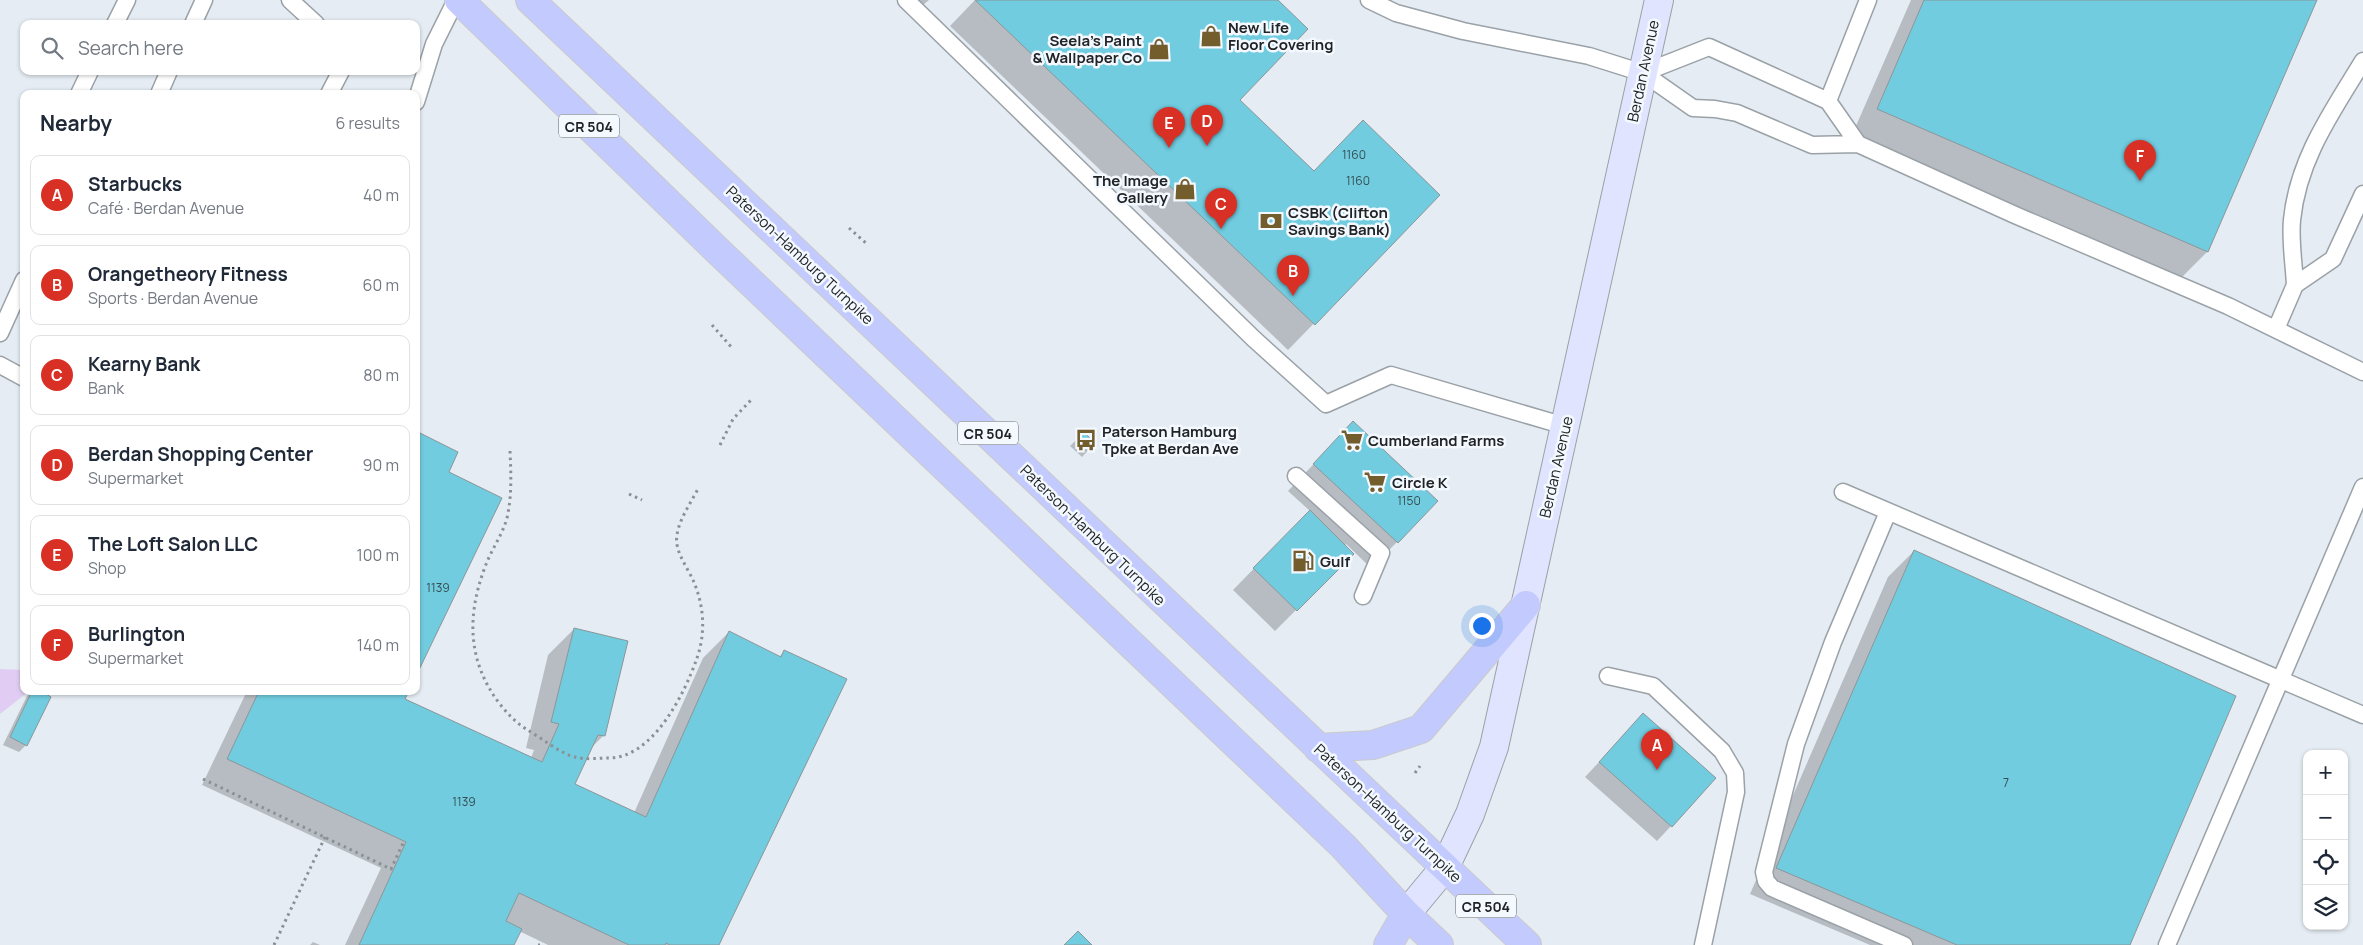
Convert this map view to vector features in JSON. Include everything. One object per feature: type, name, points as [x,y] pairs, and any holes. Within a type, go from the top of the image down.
[{"type":"main road","name":"CR 504","points":[[458,0],[1343,846],[1406,914],[1439,945]]},
{"type":"main road","name":"Paterson-Hamburg Turnpike","points":[[530,0],[887,336],[1527,945]]},
{"type":"main road","name":"Berdan Avenue","points":[[1406,914],[1445,867],[1470,814],[1494,747],[1659,0]]},
{"type":"main road","points":[[1318,748],[1373,745],[1421,729],[1526,605]]},
{"type":"main road","points":[[1388,945],[1406,914]]},
{"type":"lane","points":[[117,20],[127,0]]},
{"type":"lane","points":[[195,20],[204,0]]},
{"type":"lane","points":[[290,0],[312,20]]},
{"type":"lane","points":[[420,90],[434,44],[458,0]]},
{"type":"lane","points":[[906,0],[1254,339],[1326,404],[1391,375],[1565,426]]},
{"type":"lane","points":[[1369,0],[1396,13],[1463,31],[1589,56],[1643,73],[1693,108],[1737,113],[1812,145],[1858,144],[2015,215],[2228,306],[2363,372]]},
{"type":"lane","points":[[1828,101],[1868,0]]},
{"type":"lane","points":[[1643,73],[1709,47],[1828,101],[1858,144]]},
{"type":"lane","points":[[2276,329],[2295,285],[2292,222],[2298,182],[2316,137],[2363,61]]},
{"type":"lane","points":[[81,90],[88,75]]},
{"type":"lane","points":[[160,90],[168,75]]},
{"type":"lane","points":[[331,90],[339,75]]},
{"type":"lane","points":[[2295,285],[2333,259],[2363,194]]},
{"type":"lane","points":[[0,333],[20,289]]},
{"type":"lane","points":[[0,365],[20,376]]},
{"type":"lane","points":[[1296,476],[1381,552],[1364,596]]},
{"type":"lane","points":[[2166,945],[2363,488]]},
{"type":"lane","points":[[1843,492],[2363,715]]},
{"type":"lane","points":[[1888,512],[1833,642],[1796,744],[1764,872],[1766,881],[1772,888],[1904,945]]},
{"type":"lane","points":[[1608,676],[1653,686],[1722,751],[1735,773],[1736,792],[1703,945]]},
{"type":"path","points":[[849,228],[867,244]]},
{"type":"path","points":[[712,325],[733,349]]},
{"type":"path","points":[[720,445],[733,419],[752,399]]},
{"type":"path","points":[[510,451],[512,485],[510,502],[503,531],[485,566],[474,605],[473,645],[481,674],[489,690],[508,715],[520,725],[576,757],[613,758],[626,754],[647,741],[664,725],[697,658],[703,630],[702,606],[678,546],[676,535],[700,487]]},
{"type":"path","points":[[629,494],[642,500]]},
{"type":"path","points":[[203,779],[392,869],[404,841]]},
{"type":"path","points":[[274,945],[325,837]]},
{"type":"shaded area","points":[[0,669],[20,670],[20,695],[24,695],[0,714]]},
{"type":"building","points":[[975,0],[1278,0],[1308,29],[1240,100],[1314,171],[1363,120],[1440,195],[1315,325]]},
{"type":"building","points":[[1924,0],[2317,0],[2208,252],[1877,109]]},
{"type":"building","name":"Circle K","points":[[1353,421],[1438,501],[1398,543],[1313,464]]},
{"type":"building","points":[[1083,431],[1096,444],[1090,450],[1076,438]]},
{"type":"building","points":[[420,433],[458,452],[449,472],[502,498],[420,668]]},
{"type":"building","name":"Gulf","points":[[1310,510],[1354,554],[1297,611],[1253,568]]},
{"type":"building","points":[[1914,550],[2236,696],[2130,945],[1957,945],[1776,868]]},
{"type":"building","points":[[574,628],[628,641],[605,736],[598,735],[575,784],[646,817],[729,631],[781,657],[784,650],[847,679],[719,945],[670,945],[666,943],[665,945],[629,945],[519,893],[506,921],[522,929],[514,945],[359,945],[406,842],[227,759],[257,695],[407,695],[405,699],[542,762],[559,724],[551,722]]},
{"type":"building","points":[[30,695],[48,695],[51,697],[27,746],[10,737]]},
{"type":"building","points":[[1643,713],[1716,778],[1672,827],[1599,762]]},
{"type":"building","points":[[1078,931],[1092,945],[1064,945]]},
{"type":"place","name":"New Life Floor Covering","points":[[1211,36]]},
{"type":"place","name":"Seela's Paint & Wallpaper Co","points":[[1159,49]]},
{"type":"place","name":"Berdan Shopping Center","points":[[1207,146]]},
{"type":"place","name":"The Loft Salon LLC","points":[[1169,148]]},
{"type":"place","name":"Burlington","points":[[2140,181]]},
{"type":"place","name":"The Image Gallery","points":[[1185,189]]},
{"type":"place","name":"CSBK (Clifton Savings Bank)","points":[[1271,221]]},
{"type":"place","name":"Kearny Bank","points":[[1221,229]]},
{"type":"place","name":"Orangetheory Fitness","points":[[1293,296]]},
{"type":"place","name":"Paterson Hamburg Tpke at Berdan Ave","points":[[1086,440]]},
{"type":"place","name":"Cumberland Farms","points":[[1352,440]]},
{"type":"place","name":"Circle K","points":[[1375,482]]},
{"type":"place","name":"Gulf","points":[[1303,561]]},
{"type":"place","name":"Starbucks","points":[[1657,770]]}]
